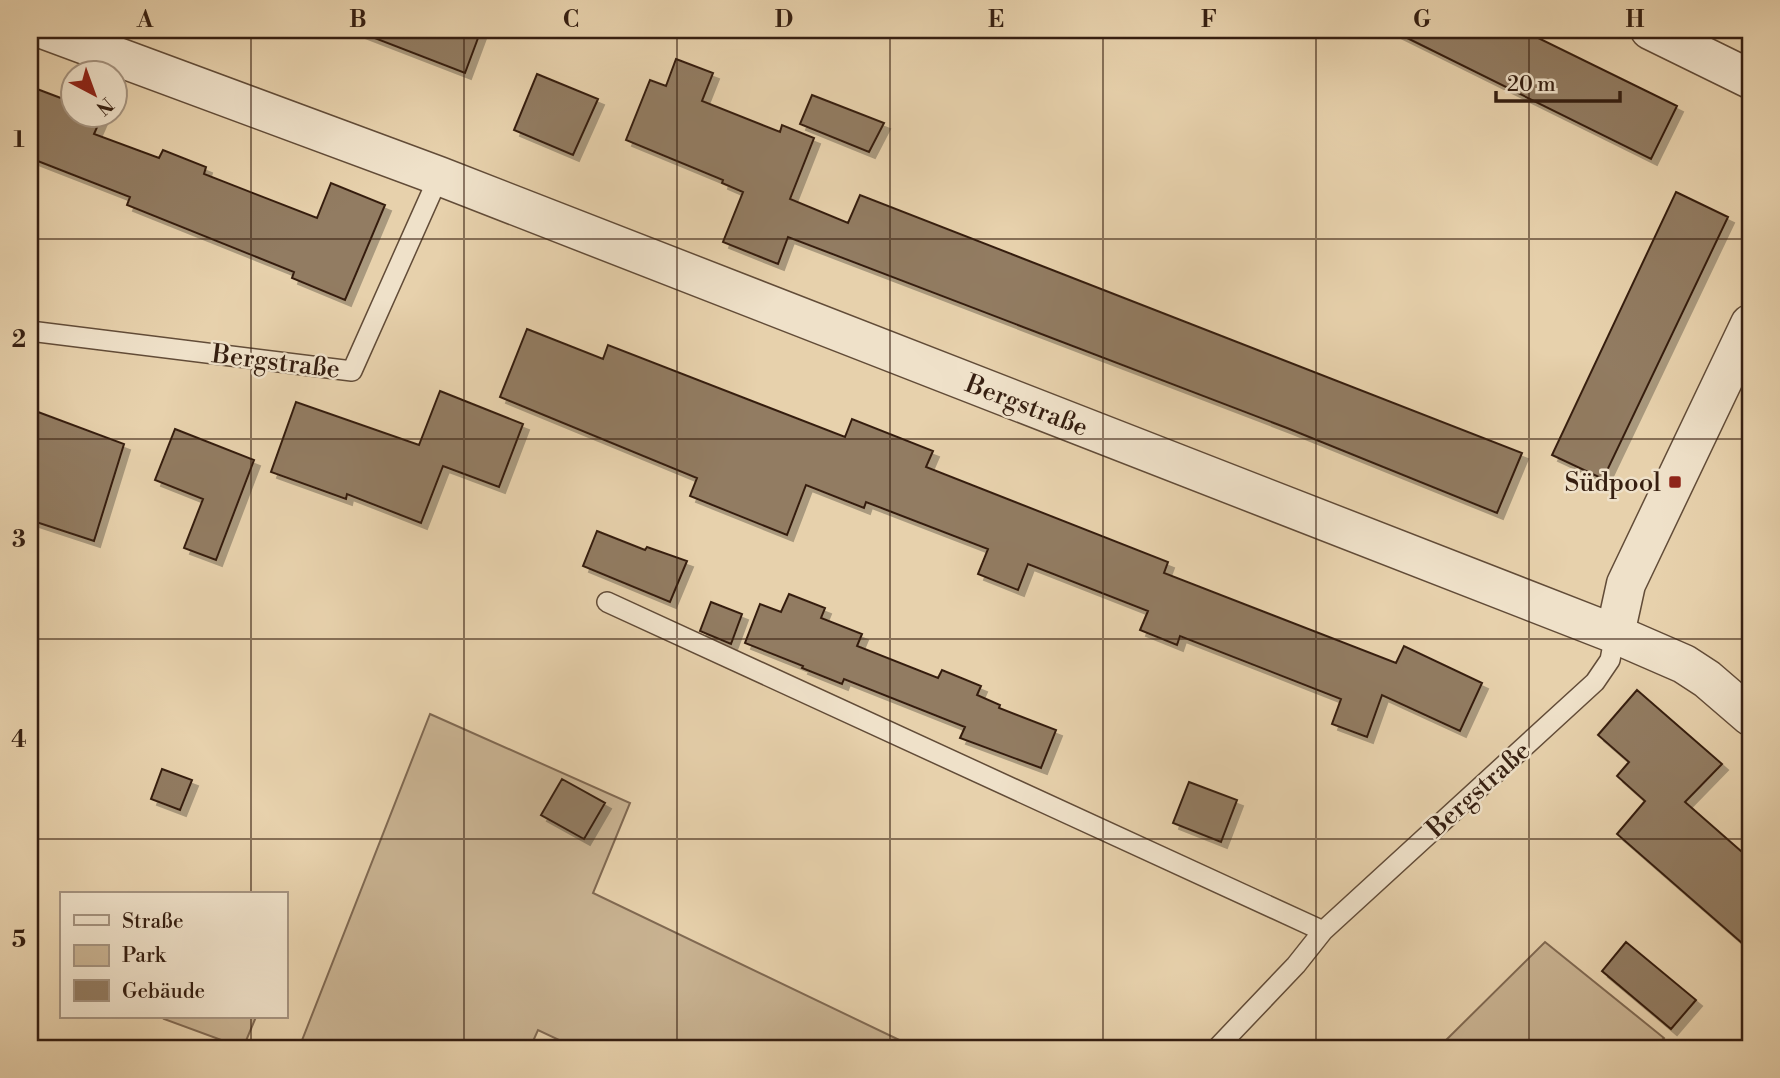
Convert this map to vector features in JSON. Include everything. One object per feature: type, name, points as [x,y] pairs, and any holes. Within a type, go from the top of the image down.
[{"type":"street","name":"Bergstraße","points":[[44,30],[439,176],[1615,634],[1684,664],[1707,679],[1750,716]]},
{"type":"street","points":[[1650,30],[1750,79]]},
{"type":"street","points":[[1615,634],[1626,584],[1750,324]]},
{"type":"lane","name":"Bergstraße","points":[[30,331],[352,371],[439,176]]},
{"type":"lane","points":[[607,602],[1323,931]]},
{"type":"lane","name":"Bergstraße","points":[[1217,1048],[1296,965],[1323,931],[1595,682],[1610,660],[1615,634]]},
{"type":"green space","points":[[430,714],[630,803],[593,893],[916,1048],[576,1048],[538,1030],[530,1048],[299,1048]]},
{"type":"green space","points":[[1545,942],[1664,1038],[1655,1048],[1438,1048]]},
{"type":"green space","points":[[164,1018],[256,1018],[243,1048]]},
{"type":"building","points":[[481,30],[465,73],[359,32]]},
{"type":"building","points":[[1391,30],[1522,30],[1677,106],[1651,159]]},
{"type":"building","points":[[676,59],[713,73],[702,101],[780,132],[782,125],[814,138],[790,199],[848,223],[860,195],[1522,453],[1497,513],[1287,428],[788,237],[778,264],[723,242],[743,192],[722,183],[723,180],[626,140],[650,80],[666,86]]},
{"type":"building","points":[[537,74],[598,99],[573,155],[514,130]]},
{"type":"building","points":[[37,89],[60,98],[60,130],[96,130],[94,134],[159,158],[163,150],[206,167],[204,174],[317,218],[331,183],[385,205],[345,300],[292,278],[294,272],[127,205],[130,197],[30,158],[30,108]]},
{"type":"building","points":[[812,95],[884,123],[869,152],[800,124]]},
{"type":"building","points":[[1676,192],[1728,217],[1603,479],[1552,455]]},
{"type":"building","points":[[527,329],[603,359],[608,345],[845,437],[852,419],[933,451],[926,467],[1168,562],[1164,573],[1396,663],[1404,646],[1482,683],[1460,731],[1382,695],[1367,737],[1332,724],[1341,699],[1180,636],[1177,645],[1140,630],[1148,611],[1028,564],[1018,590],[978,574],[988,549],[866,502],[864,508],[806,485],[787,535],[690,496],[697,478],[500,397]]},
{"type":"building","points":[[440,391],[523,424],[499,487],[443,466],[421,523],[347,494],[346,499],[271,472],[296,402],[419,445]]},
{"type":"building","points":[[30,409],[124,444],[94,541],[30,520]]},
{"type":"building","points":[[175,429],[254,460],[216,560],[184,548],[203,499],[155,480]]},
{"type":"building","points":[[597,531],[645,550],[647,547],[687,561],[670,602],[583,566]]},
{"type":"building","points":[[789,594],[825,608],[821,618],[862,634],[857,646],[938,678],[942,670],[981,686],[977,695],[1000,705],[999,708],[1056,730],[1041,768],[960,738],[965,727],[844,679],[842,684],[745,643],[760,604],[781,612]]},
{"type":"building","points":[[711,602],[742,614],[731,644],[700,631]]},
{"type":"building","points":[[1637,690],[1722,764],[1685,802],[1750,859],[1750,950],[1617,834],[1645,801],[1617,776],[1629,762],[1598,735]]},
{"type":"building","points":[[162,769],[192,780],[180,810],[151,799]]},
{"type":"building","points":[[562,779],[605,803],[584,839],[541,815]]},
{"type":"building","points":[[1189,782],[1237,800],[1221,842],[1173,823]]},
{"type":"building","points":[[1626,942],[1696,1000],[1671,1029],[1602,971]]},
{"type":"place","name":"Südpool","points":[[1675,482]]}]
